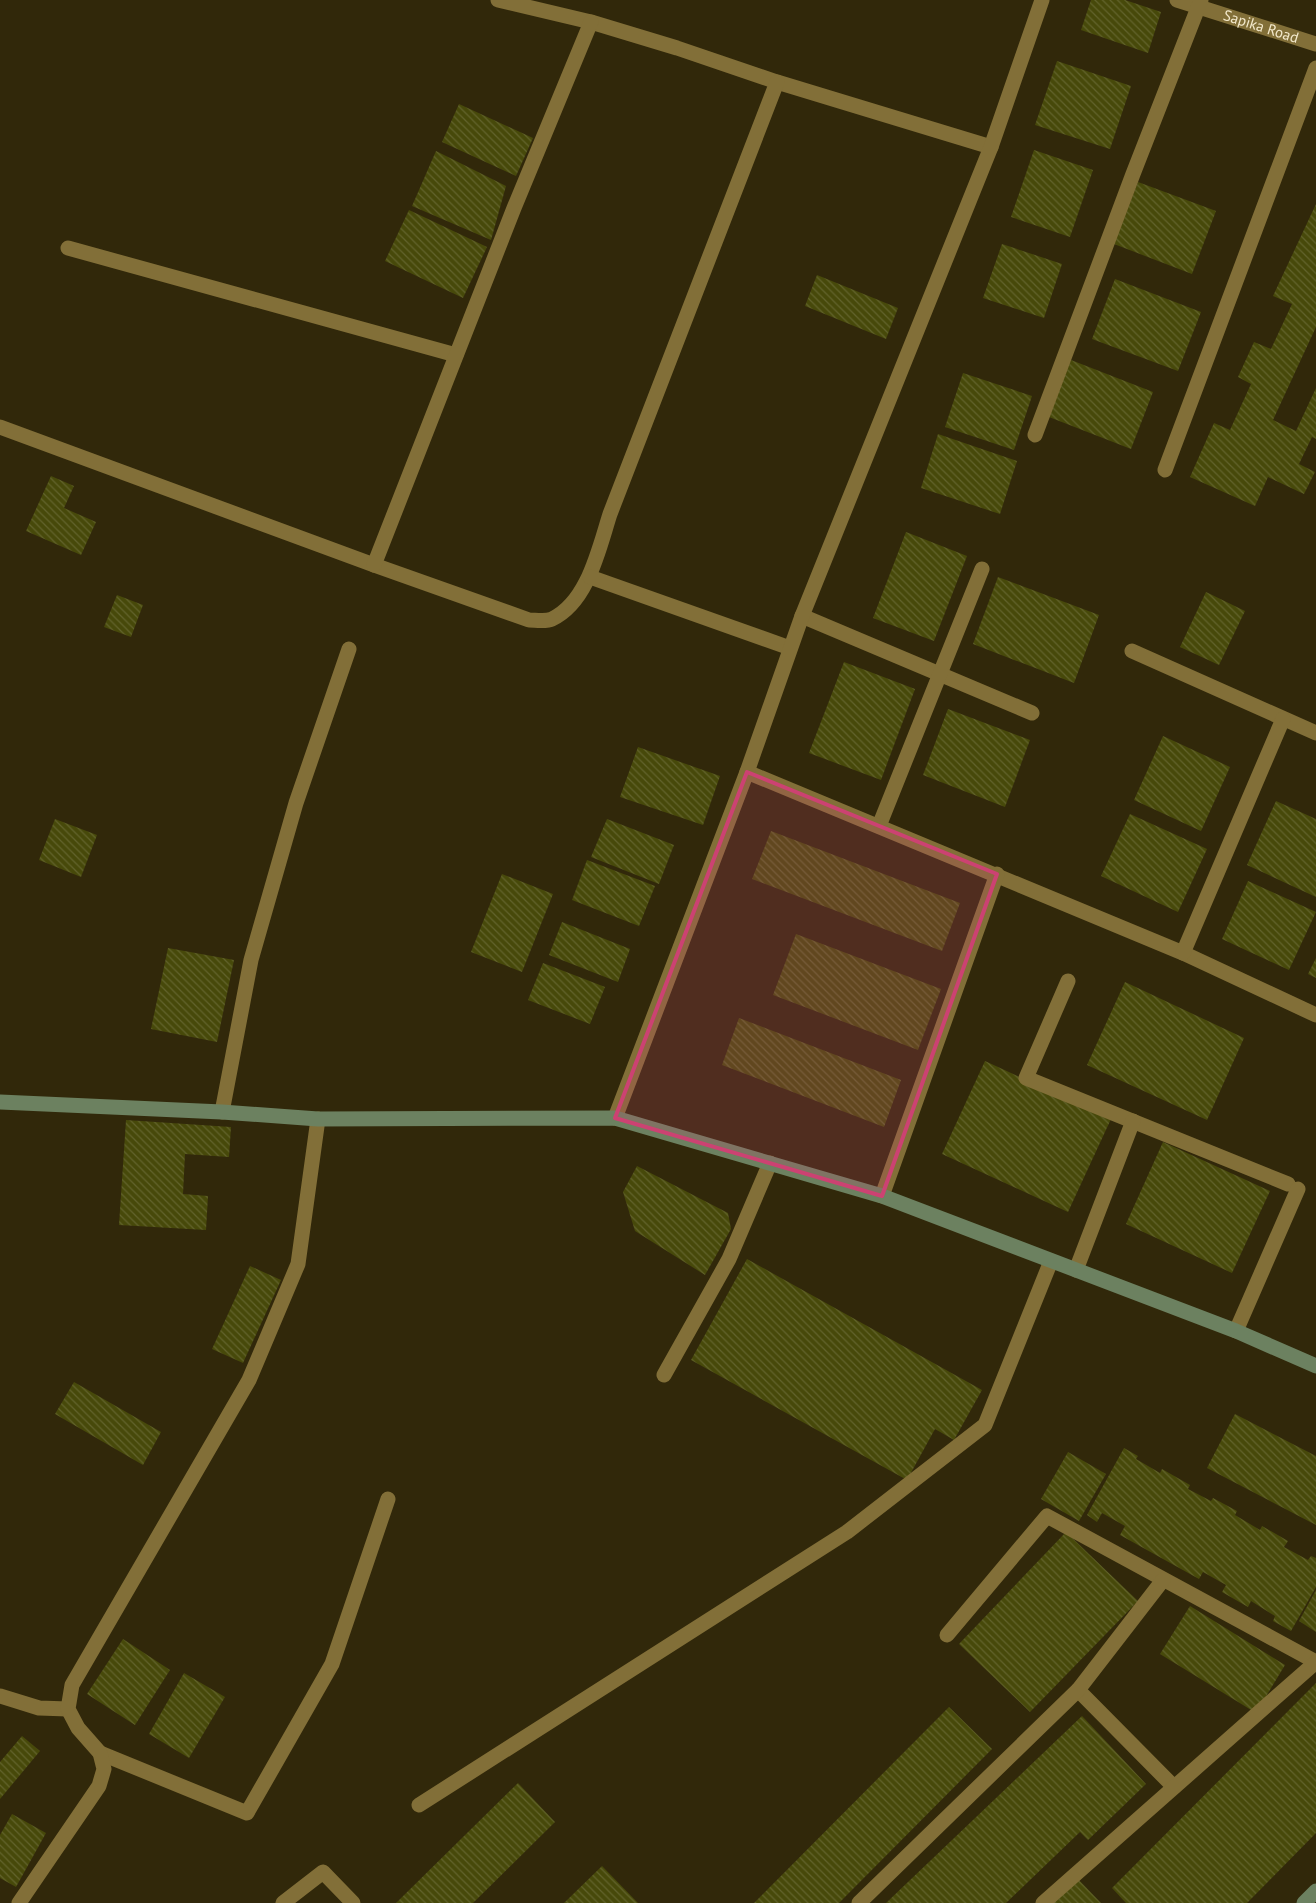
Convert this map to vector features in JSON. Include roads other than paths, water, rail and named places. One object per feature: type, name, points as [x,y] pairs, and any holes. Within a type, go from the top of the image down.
[{"type":"street","points":[[498,0],[591,22],[991,147]]},
{"type":"street","points":[[615,1118],[747,772],[802,616],[991,147],[1042,0]]},
{"type":"street","name":"Sapika Road","points":[[1177,0],[1200,4],[1316,44]]},
{"type":"street","points":[[1035,435],[1133,174],[1200,4]]},
{"type":"street","points":[[374,565],[514,208],[591,22]]},
{"type":"street","points":[[1165,470],[1316,68]]},
{"type":"street","points":[[0,428],[529,620],[551,620],[572,603],[590,577],[613,505],[778,82]]},
{"type":"street","points":[[68,248],[456,355]]},
{"type":"street","points":[[879,826],[982,569]]},
{"type":"street","points":[[590,577],[790,648]]},
{"type":"street","points":[[802,616],[1032,713]]},
{"type":"street","points":[[222,1112],[251,960],[296,803],[349,649]]},
{"type":"street","points":[[1132,651],[1316,733]]},
{"type":"street","points":[[1183,953],[1282,719]]},
{"type":"street","points":[[747,772],[997,874],[1183,953],[1316,1015]]},
{"type":"street","points":[[882,1196],[997,874]]},
{"type":"street","points":[[1068,981],[1026,1078],[1293,1186],[1236,1331]]},
{"type":"street","points":[[0,1102],[222,1112],[318,1120],[615,1118],[882,1196],[1236,1331],[1316,1366]]},
{"type":"street","points":[[318,1120],[298,1264],[249,1380],[72,1685],[68,1709],[78,1728],[100,1753],[247,1813],[332,1664],[388,1500]]},
{"type":"street","points":[[1076,1270],[1133,1121]]},
{"type":"street","points":[[664,1375],[729,1259],[770,1163]]},
{"type":"street","points":[[419,1805],[847,1532],[985,1424],[1051,1260]]},
{"type":"street","points":[[947,1636],[1047,1516],[1316,1662],[1043,1903]]},
{"type":"street","points":[[859,1903],[1078,1690],[1164,1580]]},
{"type":"street","points":[[1078,1690],[1174,1787]]},
{"type":"street","points":[[0,1696],[39,1708],[68,1709]]},
{"type":"street","points":[[19,1903],[99,1786],[104,1769],[100,1753]]},
{"type":"street","points":[[283,1903],[323,1872],[353,1903]]},
{"type":"street","points":[[1304,1903],[1316,1891]]}]
